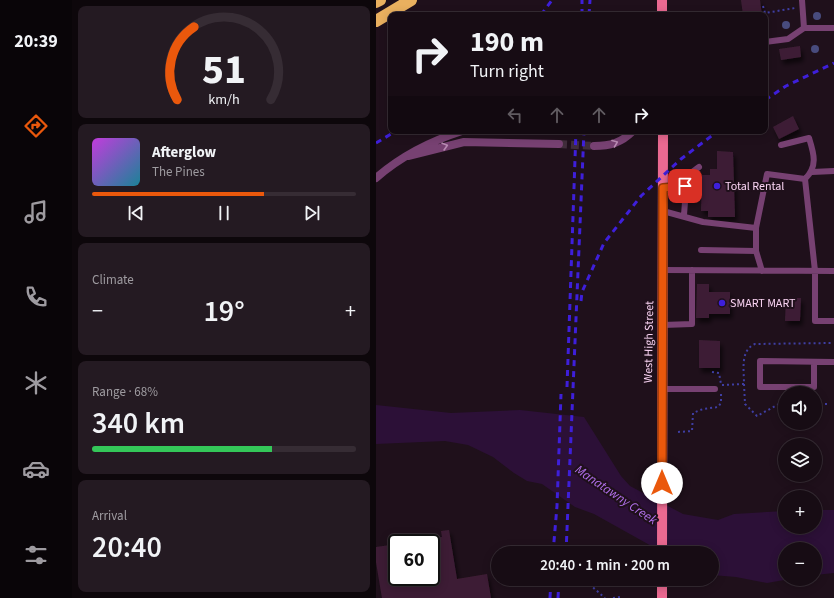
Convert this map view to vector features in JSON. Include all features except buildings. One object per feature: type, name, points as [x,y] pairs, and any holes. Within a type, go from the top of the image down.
[{"type":"highway","points":[[376,2],[380,0]]},
{"type":"highway","points":[[391,12],[410,0]]},
{"type":"highway","points":[[376,21],[388,14]]},
{"type":"main road","points":[[662,0],[662,12]]},
{"type":"main road","name":"West High Street","points":[[662,546],[663,134]]},
{"type":"main road","points":[[662,586],[662,598]]},
{"type":"street","points":[[376,178],[391,165],[441,138],[453,134]]},
{"type":"street","points":[[594,146],[612,145],[626,138],[630,134]]},
{"type":"street","points":[[408,156],[464,142],[559,144]]},
{"type":"lane","points":[[802,0],[804,28]]},
{"type":"lane","points":[[768,42],[788,39],[804,28],[834,28]]},
{"type":"lane","points":[[780,145],[809,138],[814,154],[812,172],[805,179]]},
{"type":"lane","points":[[684,216],[685,186],[687,176],[699,167]]},
{"type":"lane","points":[[812,172],[834,171]]},
{"type":"lane","points":[[762,271],[756,251],[756,228],[767,174],[805,179]]},
{"type":"lane","points":[[805,179],[815,271],[814,321],[834,321]]},
{"type":"lane","points":[[663,188],[685,186]]},
{"type":"lane","points":[[663,211],[703,222],[756,228]]},
{"type":"lane","points":[[701,250],[756,251]]},
{"type":"lane","points":[[663,270],[834,271]]},
{"type":"lane","points":[[663,325],[692,324],[692,270]]},
{"type":"lane","points":[[814,362],[814,387],[760,387],[760,361],[834,362]]},
{"type":"lane","points":[[662,388],[715,389]]},
{"type":"path","points":[[764,6],[764,12]]},
{"type":"path","points":[[768,12],[802,7]]},
{"type":"path","points":[[678,432],[692,431],[693,413],[696,410],[714,408],[721,403],[721,377],[719,374],[712,372]]},
{"type":"path","points":[[744,384],[745,404],[757,416],[778,405]]},
{"type":"path","points":[[822,404],[830,404]]},
{"type":"path","points":[[592,586],[605,598]]},
{"type":"path","points":[[613,598],[620,597]]},
{"type":"water","name":"Manatawny Creek","points":[[376,405],[451,413],[520,410],[584,417],[621,476],[630,486],[683,514],[718,520],[734,514],[778,511],[778,534],[822,534],[822,510],[834,510],[834,573],[822,574],[822,542],[778,542],[778,581],[767,583],[719,576],[719,546],[651,546],[594,514],[575,507],[542,484],[527,481],[493,457],[468,445],[445,441],[376,444]]},
{"type":"tunnel","points":[[559,144],[594,146]]},
{"type":"railway","points":[[543,12],[552,0]]},
{"type":"railway","points":[[582,0],[582,12]]},
{"type":"railway","points":[[589,12],[590,0]]},
{"type":"railway","points":[[768,98],[786,86],[834,63]]},
{"type":"railway","points":[[376,143],[391,134]]},
{"type":"railway","points":[[567,387],[576,134]]},
{"type":"railway","points":[[566,546],[584,134]]},
{"type":"railway","points":[[581,301],[582,292],[604,243],[641,196],[681,159],[714,134]]},
{"type":"railway","points":[[554,546],[557,506],[561,394]]},
{"type":"railway","points":[[550,598],[551,586]]},
{"type":"railway","points":[[558,598],[559,586]]},
{"type":"place","name":"Total Rental","points":[[717,186]]},
{"type":"place","name":"SMART MART","points":[[722,303]]},
{"type":"route","points":[[662,483],[663,188],[685,186]]}]
